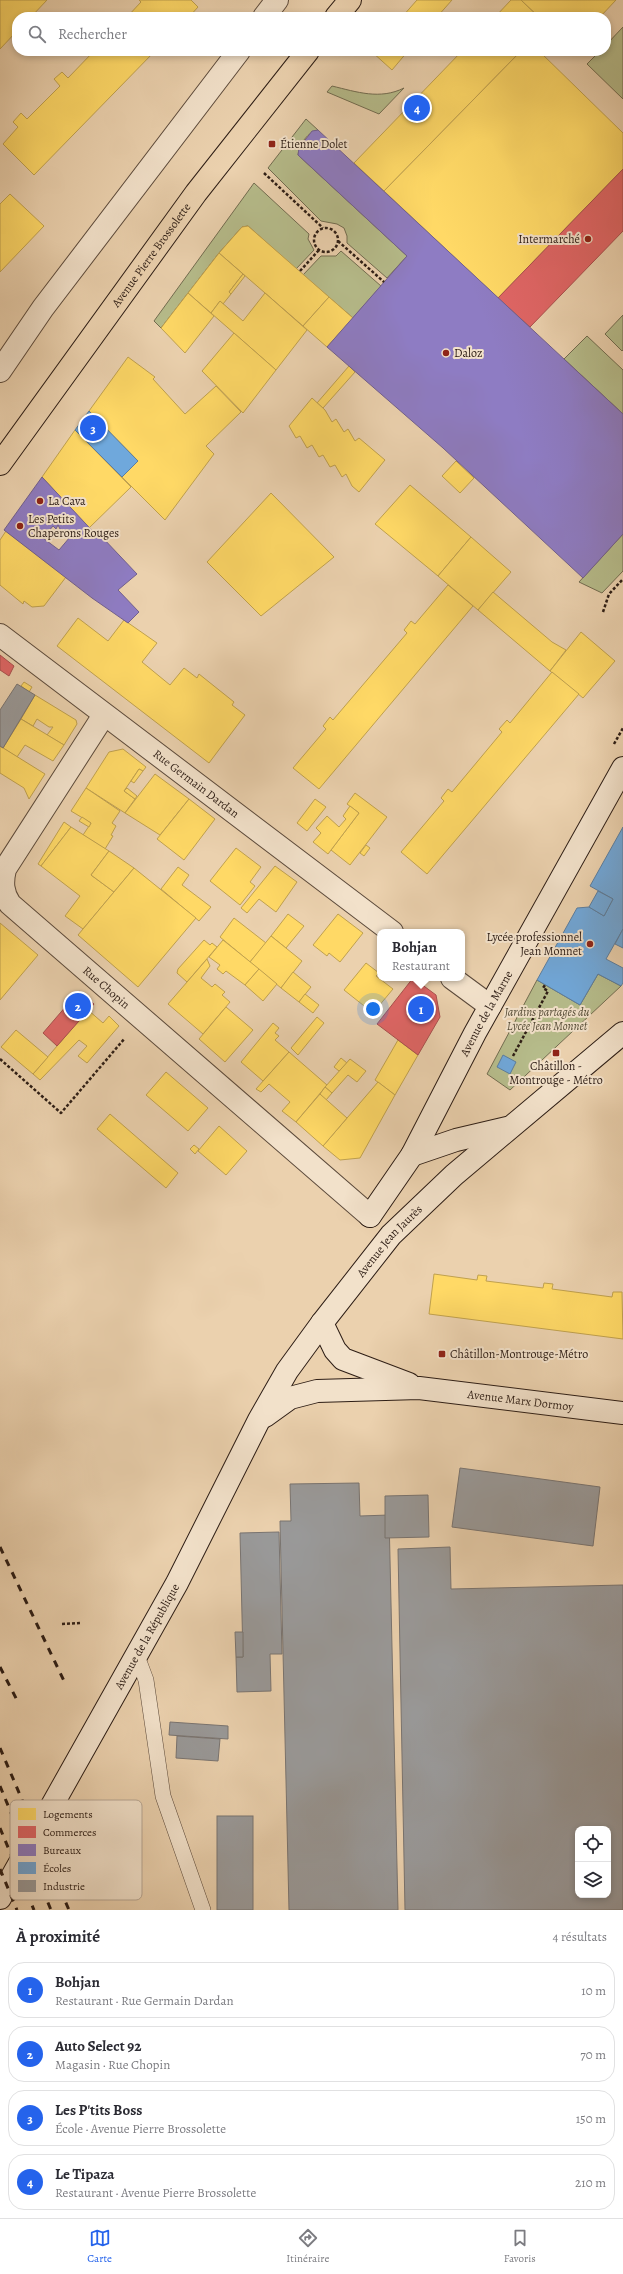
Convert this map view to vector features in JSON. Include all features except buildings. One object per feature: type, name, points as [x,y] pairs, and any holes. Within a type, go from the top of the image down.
[{"type":"main road","points":[[340,12],[350,0]]},
{"type":"main road","name":"Avenue Pierre Brossolette","points":[[0,464],[196,193],[304,56]]},
{"type":"street","points":[[268,12],[277,0]]},
{"type":"street","points":[[0,371],[43,308],[234,56]]},
{"type":"street","name":"Rue Germain Dardan","points":[[0,635],[388,929]]},
{"type":"street","name":"Rue Chopin","points":[[104,714],[6,869],[3,891],[10,904],[370,1216],[412,1155]]},
{"type":"street","name":"Avenue de la Marne","points":[[412,1155],[490,1006],[623,768]]},
{"type":"street","points":[[456,981],[490,1006]]},
{"type":"street","name":"Avenue Jean Jaurès","points":[[287,1371],[322,1323],[391,1235],[454,1175],[623,1033]]},
{"type":"street","name":"Avenue Jean Jaurès","points":[[412,1155],[456,1140],[510,1127]]},
{"type":"street","name":"Avenue Marx Dormoy","points":[[322,1323],[335,1350],[343,1359],[419,1388]]},
{"type":"street","name":"Avenue de la République","points":[[55,1800],[177,1583],[259,1420],[287,1371]]},
{"type":"street","name":"Avenue Marx Dormoy","points":[[259,1420],[290,1398],[317,1391],[419,1388],[623,1413]]},
{"type":"street","name":"Avenue de la République","points":[[0,1898],[10,1880]]},
{"type":"lane","points":[[137,1656],[146,1680],[163,1796],[203,1910]]},
{"type":"path","points":[[264,173],[322,228],[334,230],[338,241],[384,282]]},
{"type":"path","points":[[319,250],[315,243],[314,236],[322,228]]},
{"type":"path","points":[[319,250],[331,250],[338,241]]},
{"type":"path","points":[[300,272],[319,250]]},
{"type":"path","points":[[603,612],[609,594],[623,579]]},
{"type":"path","points":[[513,1056],[548,991],[543,988],[545,985]]},
{"type":"path","points":[[0,1059],[61,1113],[127,1035]]},
{"type":"path","points":[[62,1624],[81,1623]]},
{"type":"green space","points":[[623,27],[623,99],[587,64],[595,56],[611,56],[611,40]]},
{"type":"green space","points":[[332,86],[368,94],[386,94],[404,88],[379,114],[327,92]]},
{"type":"green space","points":[[306,119],[318,130],[311,133],[305,139],[300,147],[298,155],[407,256],[387,278],[347,243],[347,236],[344,228],[337,224],[321,221],[268,168]]},
{"type":"green space","points":[[254,183],[309,234],[308,239],[314,250],[296,269],[248,226],[242,227],[219,253],[161,328],[154,321]]},
{"type":"green space","points":[[341,251],[381,286],[353,318],[303,275],[321,256],[336,256]]},
{"type":"green space","points":[[623,315],[623,350],[622,351],[605,334]]},
{"type":"green space","points":[[587,336],[623,370],[623,414],[564,359]]},
{"type":"green space","points":[[623,534],[623,571],[602,593],[579,582]]},
{"type":"green space","name":"Jardins partagés du Lycée Jean Monnet","points":[[598,974],[621,986],[510,1090],[487,1074],[537,980],[580,1005]]},
{"type":"railway","points":[[0,1547],[65,1683]]},
{"type":"railway","points":[[0,1667],[19,1704]]},
{"type":"railway","points":[[0,1748],[22,1800]]},
{"type":"railway","points":[[0,1786],[10,1810]]},
{"type":"railway","points":[[0,1828],[10,1852]]},
{"type":"railway","points":[[0,1869],[10,1893]]},
{"type":"railway","points":[[13,1900],[17,1910]]},
{"type":"railway","points":[[30,1900],[34,1910]]},
{"type":"railway","points":[[47,1900],[51,1910]]},
{"type":"railway","points":[[65,1900],[69,1910]]},
{"type":"place","name":"Le Tipaza","points":[[417,108]]},
{"type":"place","name":"Étienne Dolet","points":[[272,144]]},
{"type":"place","name":"Intermarché","points":[[588,239]]},
{"type":"place","name":"Daloz","points":[[446,353]]},
{"type":"place","name":"Les P'tits Boss","points":[[93,428]]},
{"type":"place","name":"La Cava","points":[[40,501]]},
{"type":"place","name":"Les Petits Chaperons Rouges","points":[[20,526]]},
{"type":"place","name":"Lycée professionnel Jean Monnet","points":[[590,944]]},
{"type":"place","name":"Auto Select 92","points":[[78,1006]]},
{"type":"place","name":"Bohjan","points":[[421,1009]]},
{"type":"place","name":"Châtillon - Montrouge - Métro","points":[[556,1053]]},
{"type":"place","name":"Châtillon-Montrouge-Métro","points":[[442,1354]]}]
